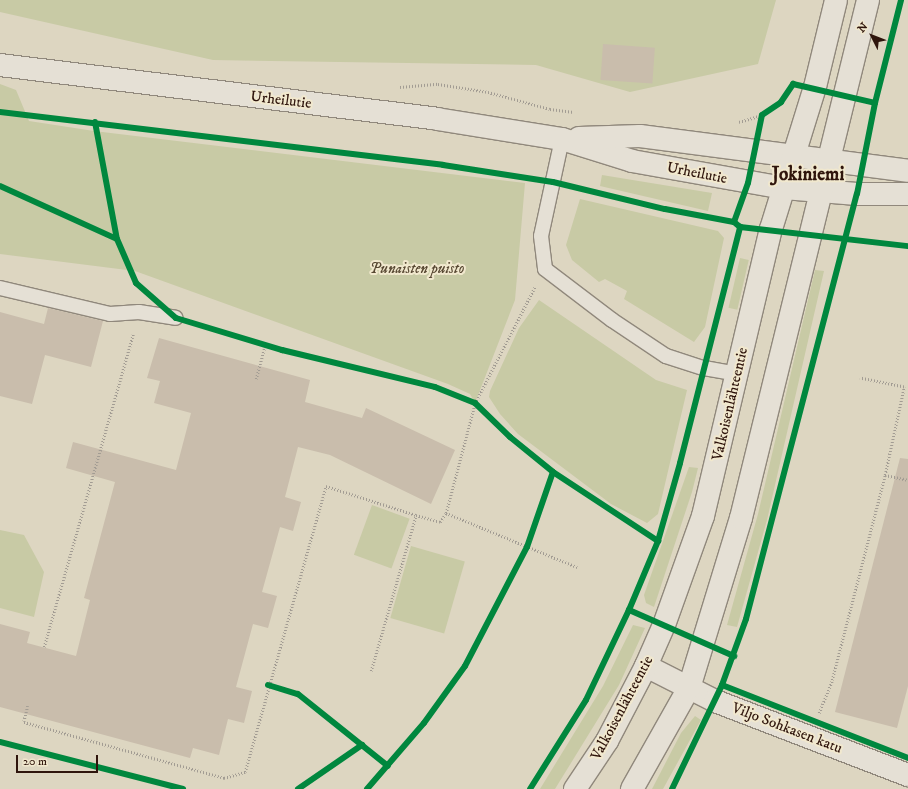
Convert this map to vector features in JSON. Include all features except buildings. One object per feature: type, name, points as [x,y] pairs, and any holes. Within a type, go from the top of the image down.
[{"type":"main road","name":"Valkoisenlähteentie","points":[[575,789],[607,741],[646,666],[664,625],[703,516],[738,374],[771,229],[815,88],[836,0]]},
{"type":"main road","points":[[632,789],[689,688],[741,518],[868,0]]},
{"type":"main road","name":"Urheilutie","points":[[0,65],[437,119],[562,139],[632,161],[784,188],[822,192],[908,194]]},
{"type":"main road","name":"Urheilutie","points":[[562,139],[640,136],[793,158],[908,171]]},
{"type":"main road","name":"Viljo Sohkasen katu","points":[[646,666],[715,701],[908,775]]},
{"type":"lane","points":[[562,139],[541,236],[545,269],[612,320],[666,356],[704,368],[738,374]]},
{"type":"lane","points":[[0,288],[110,314],[139,312],[176,318]]},
{"type":"path","points":[[755,152],[762,115],[768,111]]},
{"type":"path","points":[[245,772],[268,685],[326,486],[440,522],[446,513],[475,403],[545,269]]},
{"type":"path","points":[[44,647],[139,312]]},
{"type":"path","points":[[256,379],[268,346],[258,343]]},
{"type":"path","points":[[818,714],[832,680],[885,475],[904,387],[860,378]]},
{"type":"path","points":[[469,400],[480,408]]},
{"type":"path","points":[[885,475],[908,480]]},
{"type":"path","points":[[446,513],[577,567]]},
{"type":"path","points":[[371,671],[416,515]]},
{"type":"path","points":[[524,554],[530,540]]},
{"type":"path","points":[[268,685],[276,687]]},
{"type":"path","points":[[28,706],[24,722],[224,778],[245,772],[252,773]]},
{"type":"green space","points":[[0,0],[776,0],[758,64],[630,92],[536,65],[213,60],[0,12]]},
{"type":"green space","name":"Punaisten puisto","points":[[0,84],[16,90],[29,121],[94,131],[525,183],[515,300],[475,403],[470,394],[448,384],[135,271],[0,254]]},
{"type":"green space","points":[[602,175],[712,193],[708,211],[600,186]]},
{"type":"green space","points":[[580,199],[718,231],[724,238],[705,327],[694,342],[624,299],[627,291],[605,279],[599,282],[572,260],[566,245]]},
{"type":"green space","points":[[740,258],[749,260],[737,310],[729,308]]},
{"type":"green space","points":[[815,270],[824,271],[767,520],[737,627],[727,625],[758,514]]},
{"type":"green space","points":[[539,300],[656,380],[687,390],[658,514],[647,523],[611,504],[518,434],[500,414],[489,397],[490,391],[519,328]]},
{"type":"green space","points":[[689,467],[698,468],[692,492],[654,607],[646,603],[644,595]]},
{"type":"green space","points":[[372,505],[410,519],[391,568],[354,555]]},
{"type":"green space","points":[[0,530],[24,535],[44,572],[34,617],[0,608]]},
{"type":"green space","points":[[411,546],[465,561],[444,634],[390,618]]},
{"type":"green space","points":[[633,625],[645,628],[619,685],[555,789],[540,789],[603,686]]},
{"type":"green space","points":[[695,716],[701,720],[663,789],[652,789],[681,733]]},
{"type":"cycle path","points":[[672,789],[722,685],[746,619],[857,194],[875,103],[901,0]]},
{"type":"cycle path","points":[[734,222],[748,183],[762,115],[781,102],[793,84],[875,103]]},
{"type":"cycle path","points":[[0,112],[443,165],[553,182],[665,209],[734,222],[740,227],[908,246]]},
{"type":"cycle path","points":[[95,122],[117,239]]},
{"type":"cycle path","points":[[0,186],[117,239],[136,283],[176,318],[282,350],[435,387],[475,403],[510,437],[553,472],[658,541]]},
{"type":"cycle path","points":[[530,789],[586,700],[629,610],[658,541],[680,463],[740,227]]},
{"type":"cycle path","points":[[367,789],[424,723],[465,666],[527,547],[553,472]]},
{"type":"cycle path","points":[[629,610],[734,656]]},
{"type":"cycle path","points":[[268,685],[298,694],[388,766]]},
{"type":"cycle path","points":[[722,685],[908,758]]},
{"type":"cycle path","points":[[0,742],[183,789]]},
{"type":"cycle path","points":[[298,789],[362,745]]},
{"type":"district","name":"Jokiniemi","points":[[808,175]]}]
